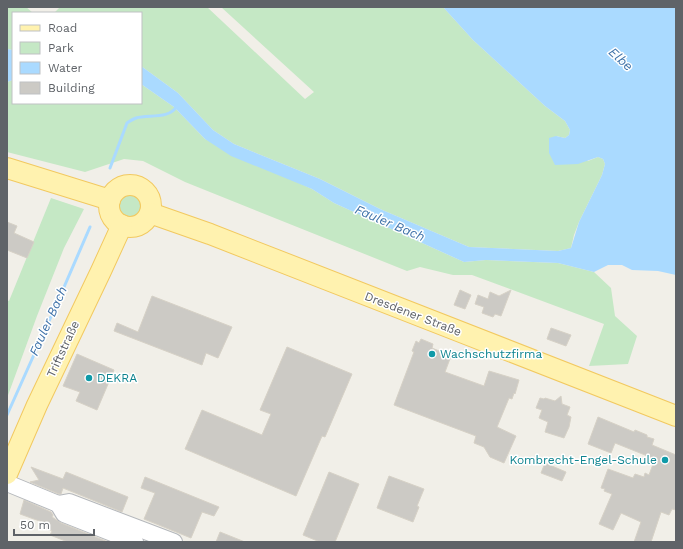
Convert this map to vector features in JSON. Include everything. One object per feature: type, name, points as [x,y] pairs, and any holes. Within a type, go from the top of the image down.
[{"type":"main road","points":[[7,168],[110,200]]},
{"type":"main road","points":[[131,185],[137,186],[149,196],[151,207],[150,213],[146,220],[139,225],[130,227],[122,225],[113,217],[109,206],[110,200],[116,190],[120,187],[131,185]]},
{"type":"main road","name":"Dresdener Straße","points":[[150,213],[210,234],[676,416]]},
{"type":"main road","name":"Triftstraße","points":[[7,474],[37,404],[122,225]]},
{"type":"street","points":[[7,483],[58,504],[64,514],[126,536],[174,542]]},
{"type":"green space","points":[[7,7],[26,7],[32,12],[12,12],[12,50],[7,49]]},
{"type":"green space","points":[[60,7],[207,7],[305,99],[314,92],[221,7],[443,7],[473,40],[545,106],[565,121],[570,130],[569,135],[565,138],[556,136],[588,161],[598,157],[603,159],[605,164],[602,175],[579,222],[571,248],[558,251],[469,247],[380,209],[320,179],[234,144],[213,130],[178,93],[142,67],[142,12],[55,12]]},
{"type":"green space","points":[[12,80],[12,104],[142,104],[142,85],[174,107],[205,139],[312,189],[334,203],[464,262],[486,260],[558,263],[594,272],[611,288],[615,316],[637,336],[628,364],[589,366],[604,324],[472,275],[453,275],[420,267],[407,271],[185,182],[143,161],[124,159],[85,172],[7,152],[7,82]]},
{"type":"green space","points":[[130,195],[134,196],[140,202],[140,210],[134,216],[130,217],[126,216],[120,210],[119,206],[120,202],[126,196]]},
{"type":"green space","points":[[51,198],[84,209],[64,248],[7,398],[7,300],[9,301]]},
{"type":"water","name":"Elbe","points":[[443,7],[676,7],[676,275],[658,271],[632,270],[622,265],[608,265],[594,272],[558,263],[486,260],[464,262],[334,203],[312,189],[231,156],[205,139],[174,107],[142,85],[142,67],[178,93],[213,130],[234,144],[320,179],[380,209],[469,247],[558,251],[571,248],[579,222],[602,175],[605,164],[603,159],[598,157],[578,164],[555,165],[549,153],[549,138],[556,136],[565,138],[569,135],[570,130],[565,121],[545,106],[473,40]]},
{"type":"water","points":[[7,49],[12,50],[12,80],[7,82]]},
{"type":"building","points":[[7,222],[17,226],[14,233],[34,242],[27,258],[7,250]]},
{"type":"building","points":[[460,290],[471,295],[465,309],[454,305]]},
{"type":"building","points":[[511,290],[501,316],[495,314],[493,317],[482,313],[484,307],[475,304],[478,295],[488,299],[490,292],[499,296]]},
{"type":"building","points":[[152,296],[232,327],[218,358],[206,353],[202,365],[114,331],[117,323],[138,332]]},
{"type":"building","points":[[551,328],[571,335],[566,346],[547,339]]},
{"type":"building","points":[[421,339],[433,344],[432,348],[451,356],[445,372],[484,386],[489,371],[519,380],[515,394],[514,393],[512,399],[509,398],[497,427],[516,436],[504,463],[490,457],[484,447],[474,443],[476,436],[394,405],[414,352],[412,351],[416,341],[419,343]]},
{"type":"building","points":[[287,347],[352,374],[325,437],[322,436],[296,496],[185,449],[202,410],[262,435],[271,414],[260,410]]},
{"type":"building","name":"DEKRA","points":[[77,354],[114,370],[97,410],[76,401],[80,392],[63,386]]},
{"type":"building","points":[[561,396],[562,404],[570,407],[567,415],[571,417],[569,427],[564,438],[545,432],[548,422],[539,418],[542,410],[536,408],[540,398],[555,401]]},
{"type":"building","points":[[598,417],[634,432],[635,430],[647,435],[647,437],[654,439],[652,445],[676,455],[676,510],[672,509],[669,515],[661,512],[651,542],[634,542],[641,522],[621,513],[613,530],[599,524],[612,494],[601,488],[608,469],[633,478],[635,474],[644,477],[645,473],[649,475],[655,459],[615,443],[611,453],[588,444]]},
{"type":"building","points":[[545,463],[566,472],[562,481],[541,473]]},
{"type":"building","points":[[31,467],[63,479],[66,472],[128,497],[122,512],[63,488],[61,494],[59,494],[30,482],[39,480]]},
{"type":"building","points":[[329,472],[359,484],[335,542],[320,542],[303,535]]},
{"type":"building","points":[[389,476],[424,489],[417,506],[419,507],[413,522],[377,508]]},
{"type":"building","points":[[145,477],[219,507],[214,516],[202,512],[191,538],[144,519],[155,493],[141,488]]},
{"type":"building","points":[[24,500],[51,512],[53,515],[52,517],[61,523],[108,542],[68,542],[50,535],[52,531],[44,528],[45,523],[20,514]]},
{"type":"building","points":[[220,532],[245,542],[216,542]]},
{"type":"waterway","name":"Fauler Bach","points":[[110,168],[127,123],[136,118],[164,115],[169,113],[177,106]]},
{"type":"waterway","name":"Fauler Bach","points":[[7,415],[90,227]]},
{"type":"place","name":"Wachschutzfirma","points":[[432,354]]},
{"type":"place","name":"DEKRA","points":[[89,378]]},
{"type":"place","name":"Kombrecht-Engel-Schule","points":[[665,460]]}]
